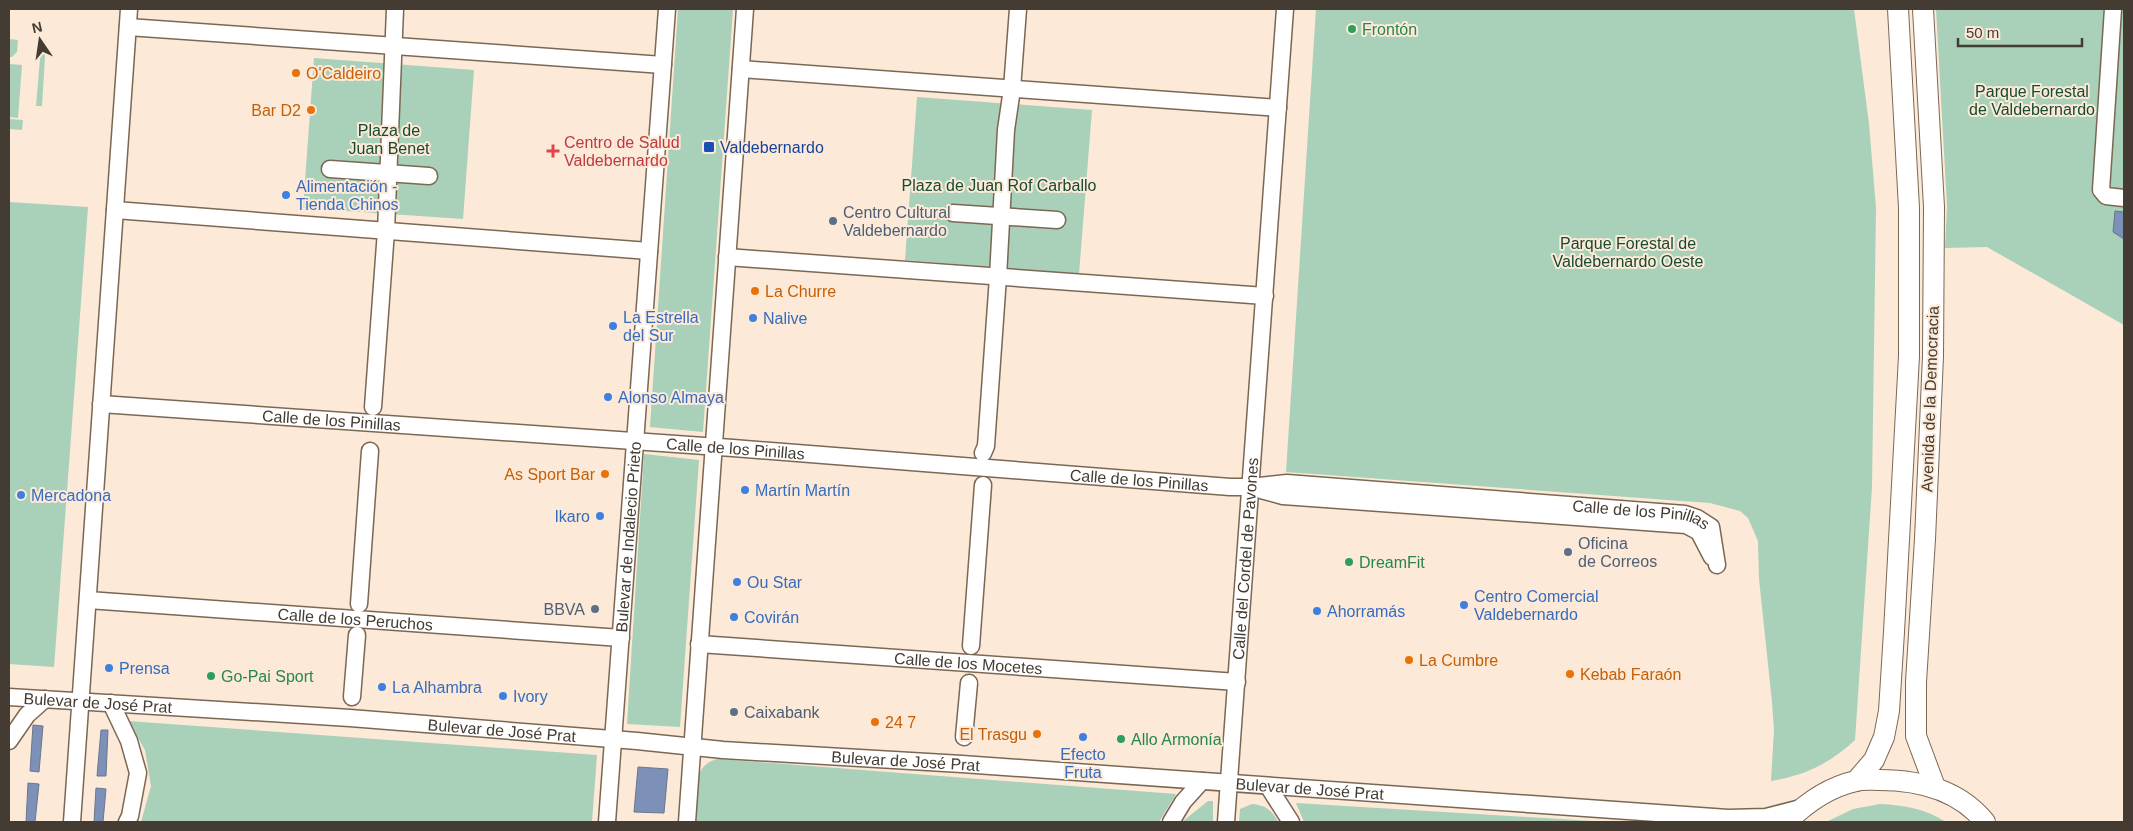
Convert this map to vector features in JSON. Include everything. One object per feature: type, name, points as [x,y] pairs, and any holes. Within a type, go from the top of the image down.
[{"type":"main road","name":"Avenida de la Democracia","points":[[1856,781],[1874,760],[1884,737],[1889,711],[1894,632],[1909,347],[1909,208],[1898,9]]},
{"type":"main road","name":"Avenida de la Democracia","points":[[1924,9],[1934,197],[1933,347],[1926,529],[1916,682],[1916,736],[1935,787]]},
{"type":"main road","points":[[1787,822],[1801,808],[1827,792],[1856,781],[1895,780],[1935,787],[1961,800],[1985,822]]},
{"type":"street","points":[[72,822],[129,9]]},
{"type":"street","points":[[373,406],[386,231],[395,9]]},
{"type":"street","name":"Bulevar de Indalecio Prieto","points":[[607,822],[632,462],[667,9]]},
{"type":"street","points":[[686,822],[745,9]]},
{"type":"street","points":[[983,453],[986,446],[1006,130],[1012,89],[1018,9]]},
{"type":"street","name":"Calle del Cordel de Pavones","points":[[1226,822],[1285,9]]},
{"type":"street","points":[[2113,9],[2099,192],[2106,196],[2124,198]]},
{"type":"street","points":[[128,27],[663,65]]},
{"type":"street","points":[[740,69],[1278,108]]},
{"type":"street","points":[[330,169],[429,176]]},
{"type":"street","points":[[115,210],[649,251]]},
{"type":"street","points":[[953,213],[1058,220]]},
{"type":"street","points":[[727,257],[1265,296]]},
{"type":"street","name":"Calle de los Pinillas","points":[[101,404],[1251,487],[1287,483],[1685,514],[1697,518],[1711,527],[1717,566],[1699,532],[1686,525],[1283,496],[1251,487]]},
{"type":"street","points":[[359,604],[370,450]]},
{"type":"street","points":[[970,646],[983,485]]},
{"type":"street","name":"Calle de los Peruchos","points":[[88,600],[621,638]]},
{"type":"street","points":[[352,697],[357,634]]},
{"type":"street","name":"Calle de los Mocetes","points":[[699,644],[1237,682]]},
{"type":"street","points":[[964,737],[969,683]]},
{"type":"street","name":"Bulevar de José Prat","points":[[9,697],[350,718],[691,747],[1748,818],[1766,817],[1801,808]]},
{"type":"street","points":[[9,740],[27,715],[45,699]]},
{"type":"street","points":[[111,703],[129,741],[138,773],[130,816],[127,822]]},
{"type":"street","points":[[1171,822],[1183,802],[1202,781]]},
{"type":"street","points":[[1268,786],[1291,822]]},
{"type":"green space","points":[[678,9],[733,9],[703,432],[650,427]]},
{"type":"green space","name":"Parque Forestal de Valdebernardo Oeste","points":[[1316,9],[1854,9],[1869,124],[1876,208],[1872,487],[1855,740],[1836,756],[1806,772],[1771,781],[1774,730],[1759,579],[1758,541],[1748,518],[1740,511],[1710,503],[1286,472]]},
{"type":"green space","name":"Parque Forestal de Valdebernardo","points":[[1936,9],[2124,9],[2124,325],[1987,247],[1945,248],[1947,206]]},
{"type":"green space","points":[[9,39],[18,40],[17,52],[12,57],[9,57]]},
{"type":"green space","points":[[46,41],[42,106],[36,106],[41,47]]},
{"type":"green space","name":"Plaza de Juan Benet","points":[[314,58],[474,70],[463,219],[303,208]]},
{"type":"green space","points":[[9,64],[22,65],[18,118],[9,117]]},
{"type":"green space","name":"Plaza de Juan Rof Carballo","points":[[917,97],[1092,110],[1079,274],[905,260]]},
{"type":"green space","points":[[9,119],[23,120],[22,130],[9,129]]},
{"type":"green space","points":[[9,202],[88,207],[54,667],[9,664]]},
{"type":"green space","points":[[644,454],[699,460],[680,727],[627,724]]},
{"type":"green space","points":[[128,721],[597,755],[592,822],[141,822],[151,786],[145,750]]},
{"type":"green space","points":[[718,759],[1176,794],[1159,822],[694,822],[696,784],[699,775],[709,762]]},
{"type":"green space","points":[[1208,801],[1213,801],[1213,822],[1182,822]]},
{"type":"green space","points":[[1296,803],[1609,822],[1304,822]]},
{"type":"green space","points":[[1252,804],[1268,809],[1278,822],[1239,822],[1240,809]]},
{"type":"green space","points":[[1880,804],[1898,805],[1914,809],[1946,822],[1826,822],[1853,809]]},
{"type":"water","points":[[2115,211],[2124,212],[2124,239],[2113,232]]},
{"type":"water","points":[[33,725],[43,726],[39,772],[30,771]]},
{"type":"water","points":[[101,730],[108,730],[106,776],[97,776]]},
{"type":"water","points":[[638,767],[668,769],[664,813],[634,812]]},
{"type":"water","points":[[28,783],[39,784],[35,822],[26,822]]},
{"type":"water","points":[[96,788],[106,789],[103,822],[94,822]]},
{"type":"place","name":"Frontón","points":[[1352,29]]},
{"type":"place","name":"O'Caldeiro","points":[[296,73]]},
{"type":"place","name":"Bar D2","points":[[311,110]]},
{"type":"place","name":"Valdebernardo","points":[[709,147]]},
{"type":"place","name":"Centro de Salud Valdebernardo","points":[[553,151]]},
{"type":"place","name":"Alimentación - Tienda Chinos","points":[[286,195]]},
{"type":"place","name":"Centro Cultural Valdebernardo","points":[[833,221]]},
{"type":"place","name":"La Churre","points":[[755,291]]},
{"type":"place","name":"Nalive","points":[[753,318]]},
{"type":"place","name":"La Estrella del Sur","points":[[613,326]]},
{"type":"place","name":"Alonso Almaya","points":[[608,397]]},
{"type":"place","name":"As Sport Bar","points":[[605,474]]},
{"type":"place","name":"Martín Martín","points":[[745,490]]},
{"type":"place","name":"Mercadona","points":[[21,495]]},
{"type":"place","name":"Ikaro","points":[[600,516]]},
{"type":"place","name":"Oficina de Correos","points":[[1568,552]]},
{"type":"place","name":"DreamFit","points":[[1349,562]]},
{"type":"place","name":"Ou Star","points":[[737,582]]},
{"type":"place","name":"Centro Comercial Valdebernardo","points":[[1464,605]]},
{"type":"place","name":"BBVA","points":[[595,609]]},
{"type":"place","name":"Ahorramás","points":[[1317,611]]},
{"type":"place","name":"Covirán","points":[[734,617]]},
{"type":"place","name":"La Cumbre","points":[[1409,660]]},
{"type":"place","name":"Prensa","points":[[109,668]]},
{"type":"place","name":"Kebab Faraón","points":[[1570,674]]},
{"type":"place","name":"Go-Pai Sport","points":[[211,676]]},
{"type":"place","name":"La Alhambra","points":[[382,687]]},
{"type":"place","name":"Ivory","points":[[503,696]]},
{"type":"place","name":"Caixabank","points":[[734,712]]},
{"type":"place","name":"24 7","points":[[875,722]]},
{"type":"place","name":"El Trasgu","points":[[1037,734]]},
{"type":"place","name":"Efecto Fruta","points":[[1083,737]]},
{"type":"place","name":"Allo Armonía","points":[[1121,739]]}]
